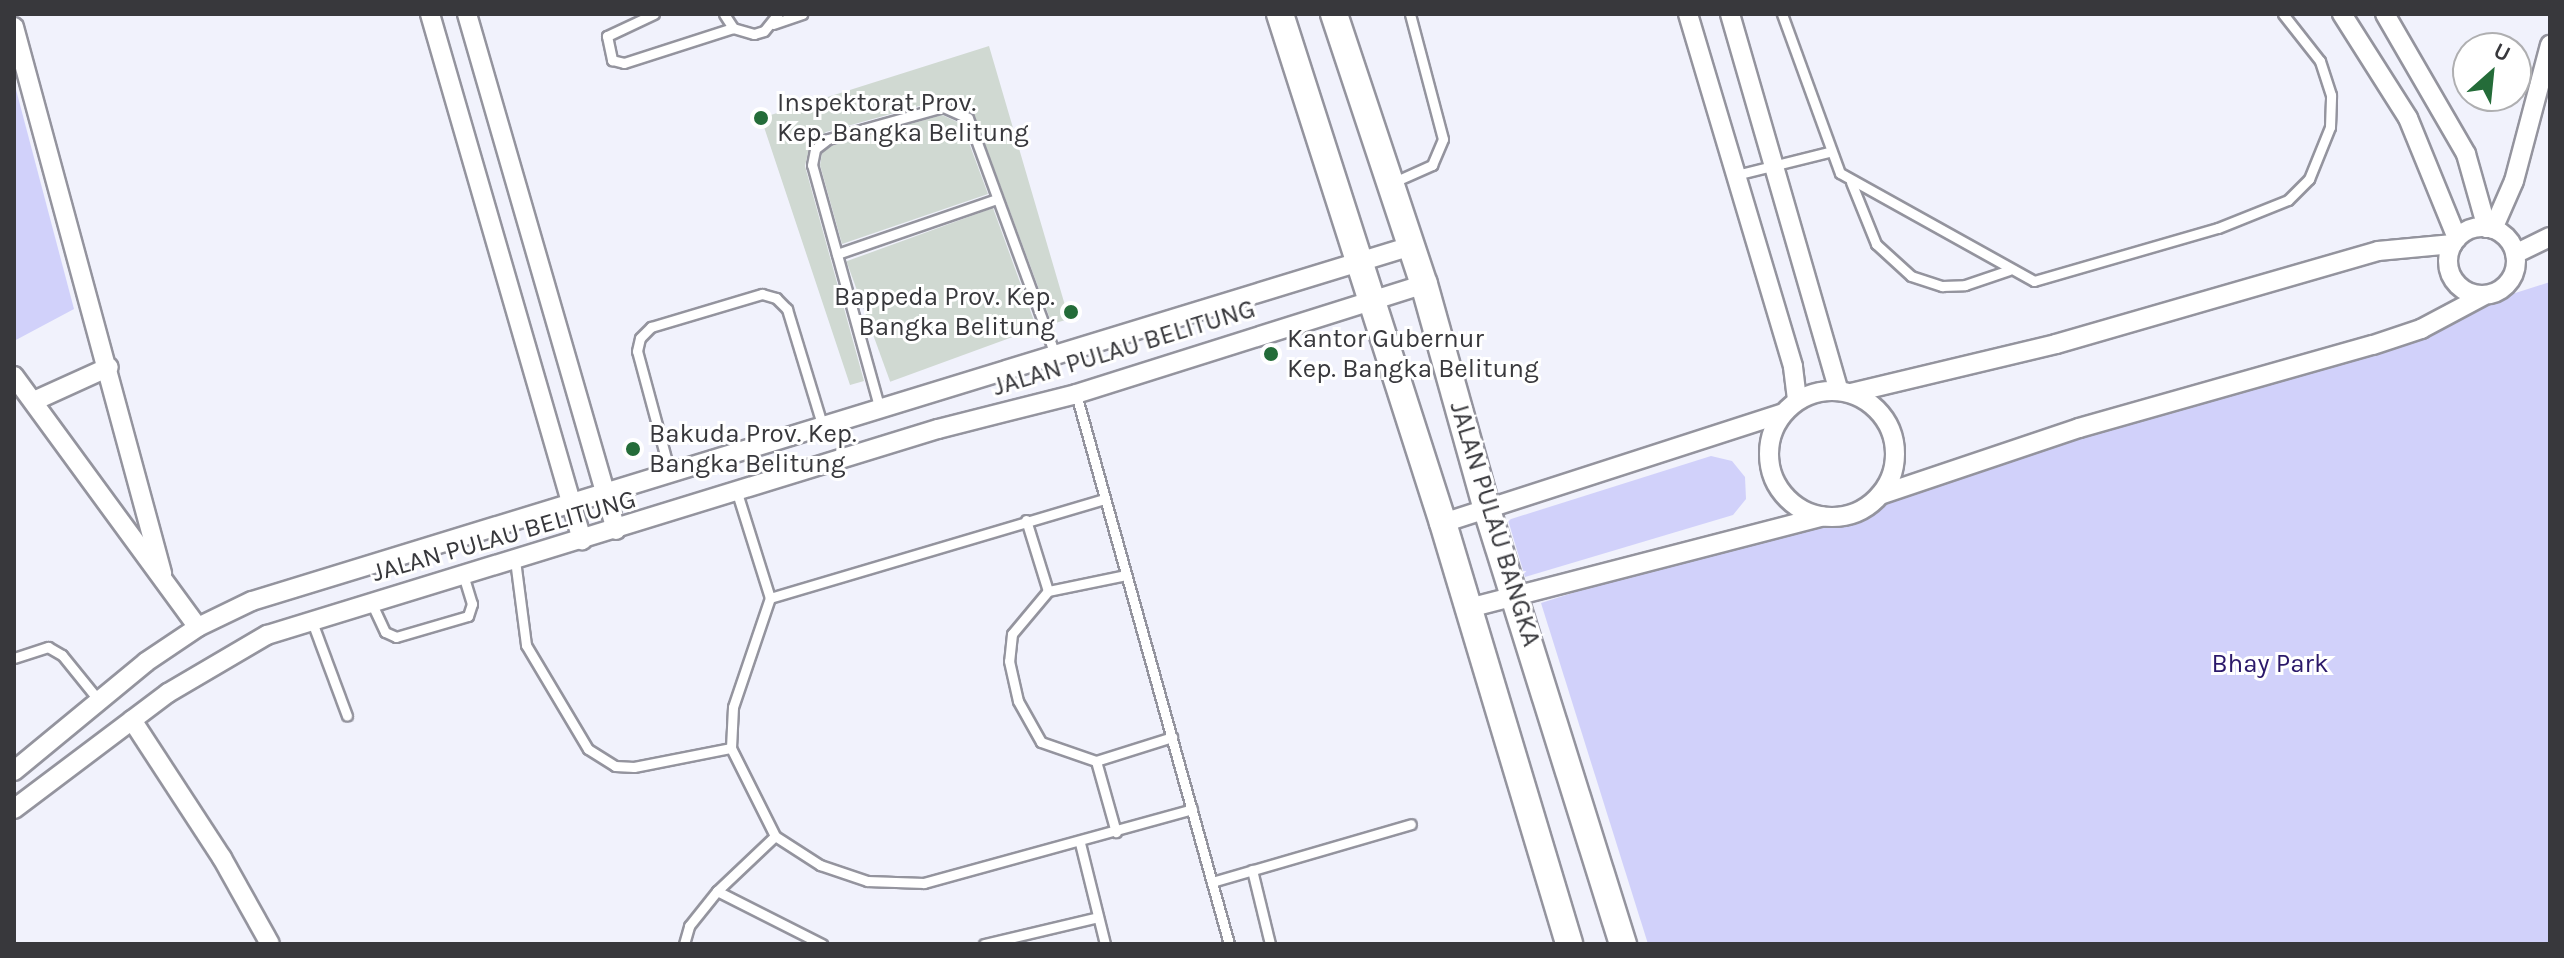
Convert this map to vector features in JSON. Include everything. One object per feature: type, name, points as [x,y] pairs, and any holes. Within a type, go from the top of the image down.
[{"type":"main road","name":"JALAN PULAU BANGKA","points":[[1280,14],[1443,523],[1465,609],[1569,944]]},
{"type":"main road","name":"JALAN PULAU BANGKA","points":[[1334,14],[1424,284],[1487,510],[1517,595],[1623,944]]},
{"type":"street","points":[[430,14],[497,232],[582,540]]},
{"type":"street","points":[[467,14],[616,530]]},
{"type":"street","points":[[1688,14],[1793,367],[1790,407],[1769,446],[1775,482],[1791,502],[1825,516]]},
{"type":"street","points":[[1730,14],[1845,392],[1872,405],[1893,436],[1895,461],[1880,495]]},
{"type":"street","points":[[2342,14],[2408,118],[2455,241],[2448,263],[2451,276],[2464,290],[2483,296]]},
{"type":"street","points":[[1465,609],[1825,516],[1861,510],[1880,495],[2079,428],[2421,329],[2511,279],[2515,254],[2505,236],[2490,228],[2466,154],[2385,14]]},
{"type":"street","points":[[14,27],[109,367],[115,412],[162,573]]},
{"type":"street","points":[[1443,523],[1790,407],[1814,393],[1845,392],[2056,344],[2378,251],[2455,241],[2490,228],[2514,181],[2550,45]]},
{"type":"street","points":[[2515,254],[2550,237]]},
{"type":"street","name":"JALAN PULAU BELITUNG","points":[[14,771],[146,662],[198,627],[252,601],[605,494],[879,406],[1411,246]]},
{"type":"street","name":"JALAN PULAU BELITUNG","points":[[14,809],[217,660],[311,619],[616,530],[938,429],[1076,394],[1424,284]]},
{"type":"street","points":[[34,401],[109,367]]},
{"type":"street","points":[[14,376],[162,573],[198,627]]},
{"type":"street","points":[[132,720],[222,858],[270,944]]},
{"type":"lane","points":[[654,14],[607,36],[612,60],[624,63],[733,28],[754,34],[776,19],[802,14]]},
{"type":"lane","points":[[724,14],[733,28]]},
{"type":"lane","points":[[1390,184],[1432,165],[1443,139],[1410,14]]},
{"type":"lane","points":[[1782,14],[1829,152],[1851,182],[1876,244],[1911,276],[1942,286],[1965,285],[2009,270]]},
{"type":"lane","points":[[1851,182],[1979,248],[2009,270],[2034,281],[2218,228],[2288,200],[2309,179],[2330,127],[2331,95],[2320,61],[2283,14]]},
{"type":"lane","points":[[879,406],[812,165],[815,149],[828,139],[943,107],[957,109],[968,118],[1055,355]]},
{"type":"lane","points":[[1736,175],[1829,152]]},
{"type":"lane","points":[[837,254],[997,199]]},
{"type":"lane","points":[[670,473],[637,351],[640,338],[651,327],[762,294],[776,298],[787,309],[822,424]]},
{"type":"lane","points":[[1076,394],[1229,944]]},
{"type":"lane","points":[[737,493],[770,598],[738,686],[731,748],[775,836],[820,865],[867,881],[924,883],[1080,843],[1192,809]]},
{"type":"lane","points":[[770,598],[1105,499]]},
{"type":"lane","points":[[1026,520],[1048,591]]},
{"type":"lane","points":[[515,560],[526,645],[588,749],[615,766],[634,767],[731,748]]},
{"type":"lane","points":[[371,602],[385,632],[396,637],[468,616],[472,604],[463,575]]},
{"type":"lane","points":[[1126,575],[1048,591],[1012,634],[1009,661],[1018,701],[1041,742],[1096,761],[1172,737]]},
{"type":"lane","points":[[311,619],[347,716]]},
{"type":"lane","points":[[14,658],[48,647],[62,655],[101,702]]},
{"type":"lane","points":[[1096,761],[1116,832]]},
{"type":"lane","points":[[1212,882],[1411,824]]},
{"type":"lane","points":[[684,944],[689,926],[717,891],[775,836]]},
{"type":"lane","points":[[1080,843],[1105,944]]},
{"type":"lane","points":[[1252,870],[1270,944]]},
{"type":"lane","points":[[717,891],[822,944]]},
{"type":"lane","points":[[984,944],[1098,917]]},
{"type":"green space","points":[[14,82],[74,309],[14,341]]},
{"type":"green space","name":"Bhay Park","points":[[2550,282],[2550,944],[1648,944],[1541,603]]},
{"type":"green space","points":[[1711,456],[1732,461],[1745,477],[1746,499],[1733,515],[1525,577],[1508,520]]},
{"type":"building","points":[[989,46],[1069,319],[1052,324],[973,112],[941,100],[826,132],[810,144],[805,166],[864,381],[850,385],[761,118]]},
{"type":"building","points":[[942,115],[962,124],[988,194],[842,244],[820,165],[822,153],[831,146]]},
{"type":"building","points":[[993,208],[1037,328],[890,382],[846,261]]},
{"type":"place","name":"Inspektorat Prov. Kep. Bangka Belitung","points":[[761,118]]},
{"type":"place","name":"Bappeda Prov. Kep. Bangka Belitung","points":[[1071,312]]},
{"type":"place","name":"Kantor Gubernur Kep. Bangka Belitung","points":[[1271,354]]},
{"type":"place","name":"Bakuda Prov. Kep. Bangka Belitung","points":[[633,449]]}]
